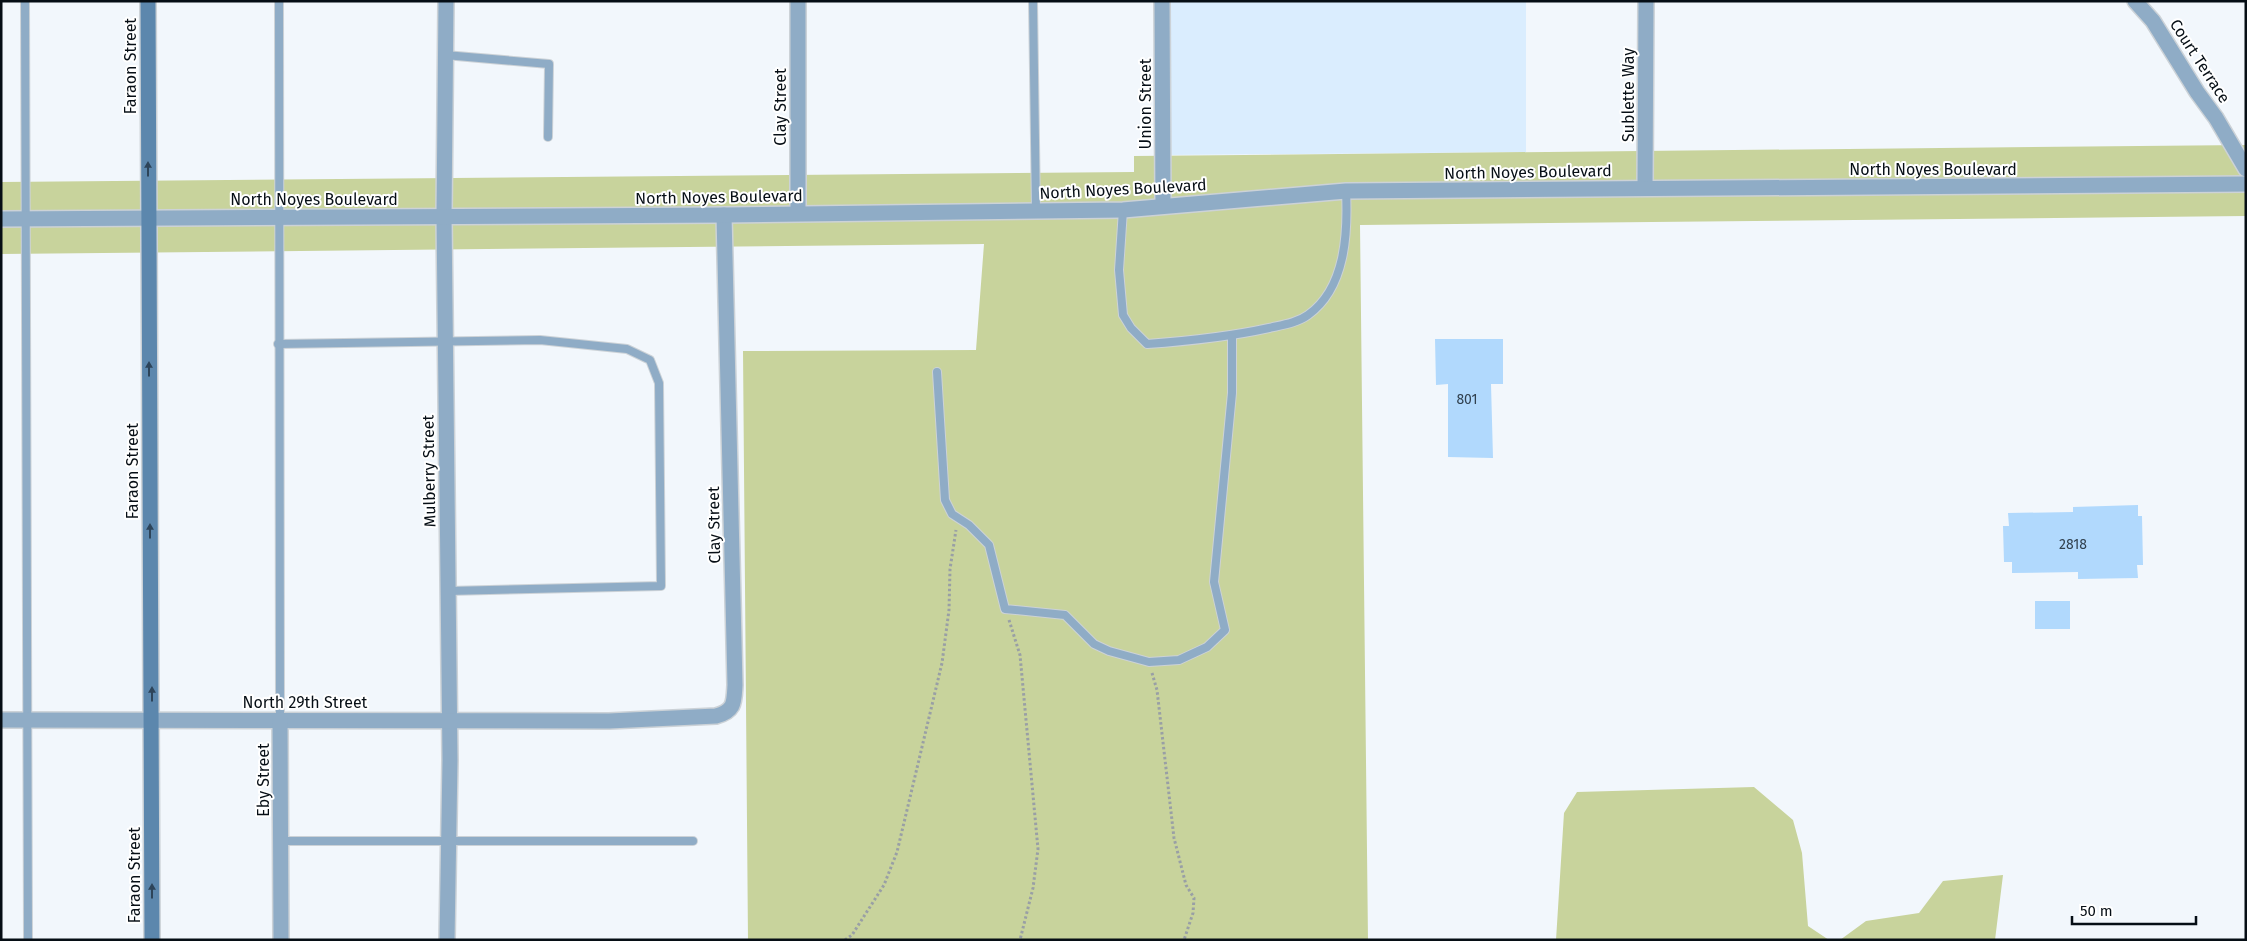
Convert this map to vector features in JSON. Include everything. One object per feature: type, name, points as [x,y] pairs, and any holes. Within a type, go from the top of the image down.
[{"type":"main road","name":"Faraon Street","points":[[148,1],[152,940]]},
{"type":"street","name":"Mulberry Street","points":[[446,1],[444,216],[449,720],[447,940]]},
{"type":"street","name":"Clay Street","points":[[798,1],[798,213]]},
{"type":"street","name":"Union Street","points":[[1162,1],[1163,206]]},
{"type":"street","name":"Sublette Way","points":[[1644,188],[1646,1]]},
{"type":"street","name":"Court Terrace","points":[[2135,1],[2153,21],[2196,92],[2216,118],[2246,169]]},
{"type":"street","name":"North Noyes Boulevard","points":[[1,219],[724,215],[1123,210],[1346,191],[2246,184]]},
{"type":"street","name":"Clay Street","points":[[609,721],[716,716],[726,713],[733,706],[735,685],[724,215]]},
{"type":"street","name":"North 29th Street","points":[[1,720],[609,721]]},
{"type":"street","name":"Eby Street","points":[[280,720],[281,940]]},
{"type":"lane","points":[[24,1],[28,940]]},
{"type":"lane","points":[[279,1],[280,720]]},
{"type":"lane","points":[[1033,1],[1036,211]]},
{"type":"lane","points":[[445,55],[548,64],[548,137]]},
{"type":"lane","points":[[1123,210],[1119,270],[1123,315],[1131,328],[1147,344],[1232,337],[1293,323],[1309,314],[1328,293],[1340,268],[1347,221],[1346,191]]},
{"type":"lane","points":[[937,372],[945,500],[952,514],[969,525],[989,544],[1005,609],[1065,615],[1094,644],[1109,651],[1149,662],[1180,660],[1207,647],[1225,630],[1214,582],[1232,393],[1232,337]]},
{"type":"lane","points":[[278,344],[540,340],[628,349],[650,360],[659,383],[661,586],[448,590]]},
{"type":"lane","points":[[280,841],[693,841]]},
{"type":"path","points":[[845,940],[852,935],[884,885],[897,852],[942,663],[949,610],[950,569],[958,518]]},
{"type":"path","points":[[1005,609],[1020,655],[1038,850],[1033,888],[1020,940]]},
{"type":"path","points":[[1149,662],[1156,690],[1174,838],[1186,885],[1194,898],[1193,912],[1184,940]]},
{"type":"shaded area","points":[[1168,1],[1526,1],[1526,152],[1166,155]]},
{"type":"green space","points":[[2246,145],[2246,216],[1360,225],[1368,940],[748,940],[743,351],[976,350],[984,244],[1,254],[1,182],[1134,172],[1134,156]]},
{"type":"green space","points":[[1754,787],[1793,820],[1802,853],[1808,926],[1829,940],[1556,940],[1564,813],[1577,792]]},
{"type":"green space","points":[[2003,875],[1995,940],[1840,940],[1866,921],[1919,913],[1943,881]]},
{"type":"building","points":[[1435,339],[1503,339],[1503,384],[1491,384],[1493,458],[1448,457],[1448,384],[1436,385]]},
{"type":"building","points":[[2138,505],[2138,516],[2142,516],[2143,565],[2137,565],[2138,578],[2078,579],[2078,572],[2012,573],[2012,562],[2004,562],[2003,526],[2009,526],[2008,513],[2073,512],[2073,507]]},
{"type":"building","points":[[2035,601],[2070,601],[2070,629],[2035,629]]}]
